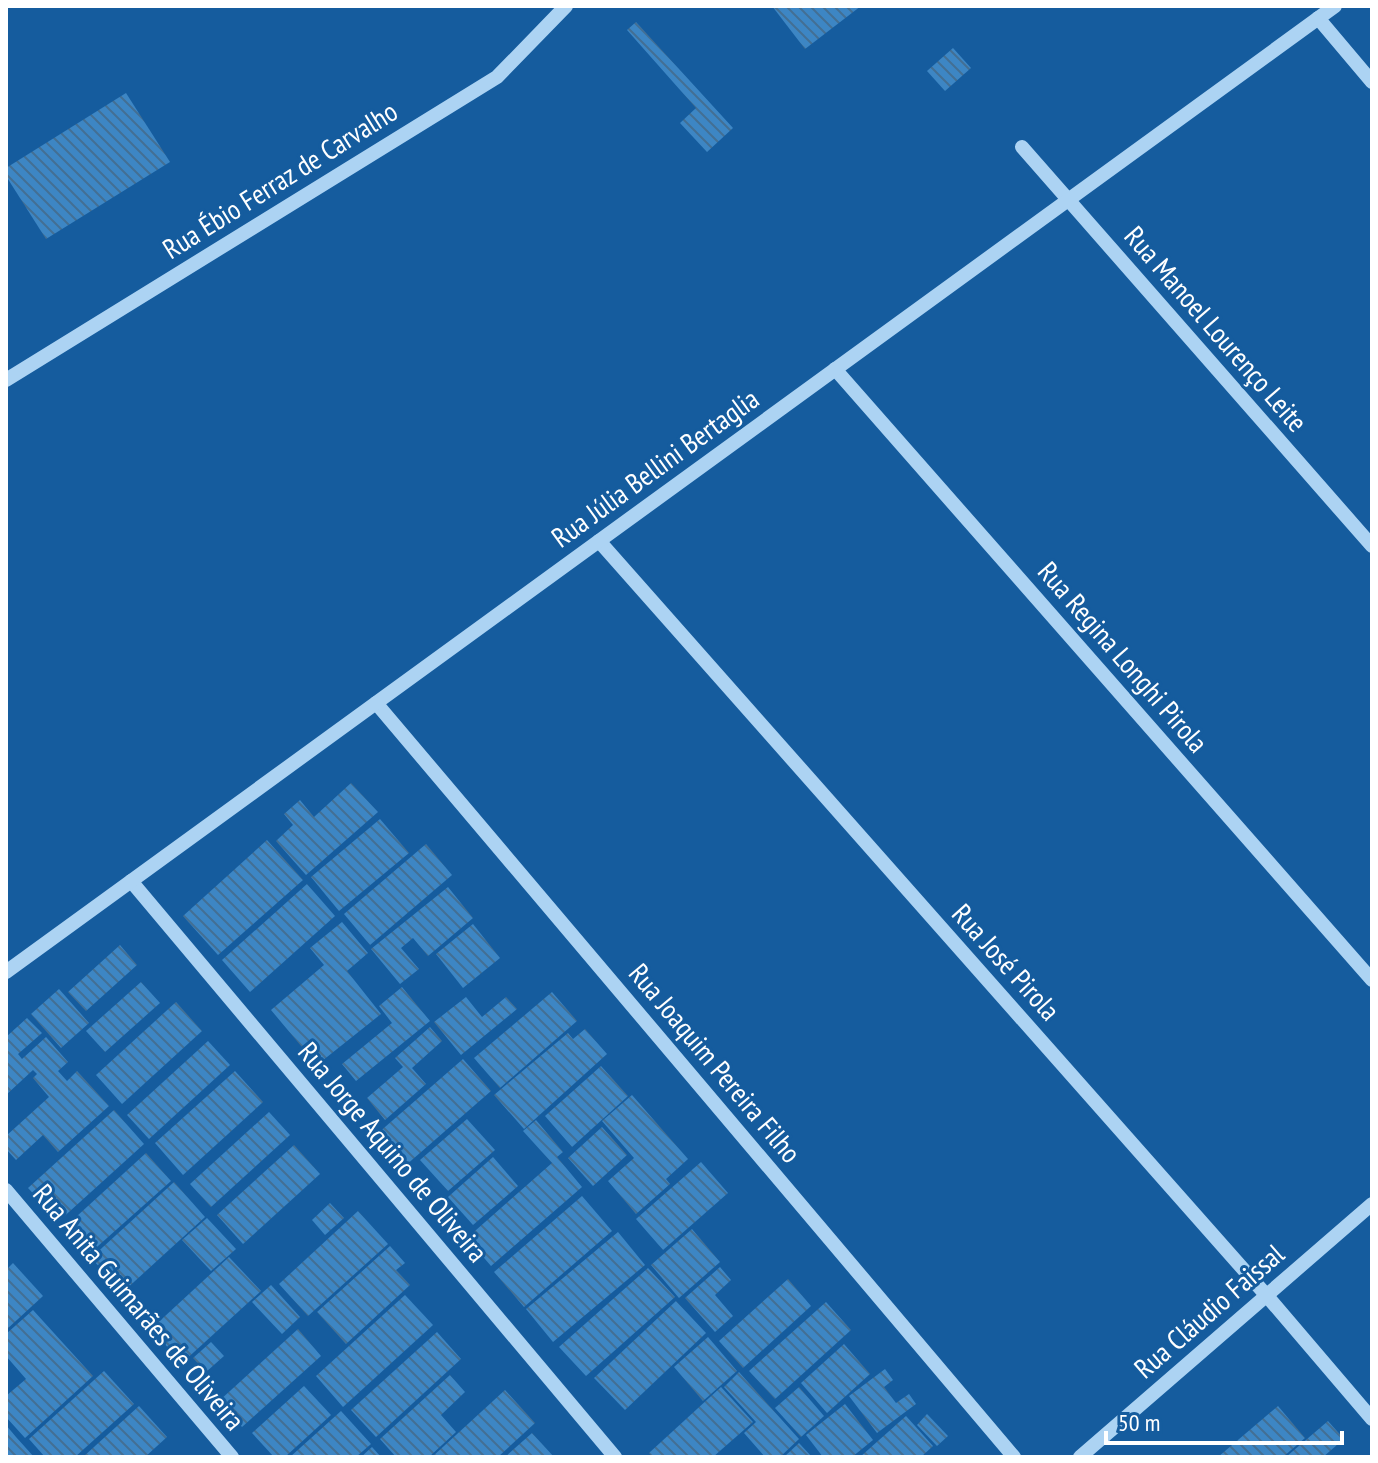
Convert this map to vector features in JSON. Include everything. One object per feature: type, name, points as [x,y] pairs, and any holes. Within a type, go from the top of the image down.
[{"type":"street","name":"Rua Ébio Ferraz de Carvalho","points":[[6,380],[497,77],[566,6]]},
{"type":"street","name":"Rua Júlia Bellini Bertaglia","points":[[6,972],[1335,6]]},
{"type":"street","points":[[1318,18],[1372,82]]},
{"type":"street","name":"Rua Manoel Lourenço Leite","points":[[1022,147],[1372,546]]},
{"type":"street","name":"Rua Regina Longhi Pirola","points":[[835,369],[1372,980]]},
{"type":"street","name":"Rua José Pirola","points":[[599,541],[1267,1296],[1372,1419]]},
{"type":"street","name":"Rua Joaquim Pereira Filho","points":[[376,703],[1014,1457]]},
{"type":"street","name":"Rua Jorge Aquino de Oliveira","points":[[131,881],[615,1457]]},
{"type":"street","name":"Rua Anita Guimarães de Oliveira","points":[[6,1190],[232,1457]]},
{"type":"street","name":"Rua Cláudio Faissal","points":[[1080,1457],[1372,1204]]},
{"type":"building","points":[[772,6],[861,6],[805,49]]},
{"type":"building","points":[[636,22],[733,128],[707,152],[680,123],[696,108],[627,30]]},
{"type":"building","points":[[953,48],[971,68],[945,91],[927,71]]},
{"type":"building","points":[[126,93],[170,162],[46,239],[6,176],[6,168]]},
{"type":"building","points":[[351,783],[378,812],[306,875],[276,841],[293,825],[284,814],[300,800],[314,817]]},
{"type":"building","points":[[380,819],[409,853],[339,911],[311,877]]},
{"type":"building","points":[[267,840],[303,880],[218,955],[183,916]]},
{"type":"building","points":[[426,844],[452,875],[370,945],[344,914]]},
{"type":"building","points":[[307,884],[335,916],[250,992],[222,960]]},
{"type":"building","points":[[448,887],[473,918],[428,956],[413,938],[401,948],[419,969],[400,984],[371,949]]},
{"type":"building","points":[[342,922],[368,953],[347,971],[381,1014],[317,1065],[271,1010],[324,965],[310,948]]},
{"type":"building","points":[[473,924],[500,958],[463,988],[436,954]]},
{"type":"building","points":[[120,945],[137,965],[86,1011],[68,992]]},
{"type":"building","points":[[141,982],[160,1003],[105,1052],[86,1031]]},
{"type":"building","points":[[402,987],[430,1021],[356,1081],[342,1064],[392,1023],[379,1006]]},
{"type":"building","points":[[59,989],[89,1023],[61,1048],[31,1014]]},
{"type":"building","points":[[552,992],[577,1021],[500,1088],[474,1058]]},
{"type":"building","points":[[466,997],[482,1017],[506,997],[517,1009],[461,1055],[434,1022]]},
{"type":"building","points":[[176,1002],[202,1031],[122,1104],[96,1075]]},
{"type":"building","points":[[27,1018],[42,1033],[18,1054],[22,1059],[46,1037],[68,1062],[58,1071],[67,1081],[77,1071],[109,1106],[58,1152],[43,1135],[16,1160],[6,1149],[6,1136],[49,1097],[33,1078],[37,1074],[33,1070],[6,1095],[6,1037]]},
{"type":"building","points":[[430,1027],[442,1041],[412,1068],[426,1084],[385,1120],[367,1098],[403,1067],[395,1058]]},
{"type":"building","points":[[585,1029],[607,1054],[524,1129],[494,1095],[568,1033],[573,1039]]},
{"type":"building","points":[[208,1041],[230,1065],[149,1139],[127,1115]]},
{"type":"building","points":[[463,1059],[491,1091],[405,1166],[377,1134]]},
{"type":"building","points":[[601,1066],[628,1096],[572,1147],[545,1116]]},
{"type":"building","points":[[235,1071],[263,1102],[183,1175],[155,1143]]},
{"type":"building","points":[[632,1095],[688,1159],[666,1179],[670,1184],[636,1214],[608,1181],[634,1158],[602,1121]]},
{"type":"building","points":[[114,1110],[144,1144],[59,1221],[28,1188]]},
{"type":"building","points":[[269,1112],[290,1135],[211,1207],[190,1184]]},
{"type":"building","points":[[467,1119],[495,1150],[448,1191],[420,1160]]},
{"type":"building","points":[[536,1120],[563,1152],[557,1157],[582,1187],[491,1266],[467,1238],[552,1163],[523,1131]]},
{"type":"building","points":[[602,1127],[627,1155],[593,1186],[568,1158]]},
{"type":"building","points":[[294,1145],[320,1174],[243,1244],[217,1215]]},
{"type":"building","points":[[146,1153],[171,1181],[89,1254],[65,1227]]},
{"type":"building","points":[[493,1157],[518,1186],[473,1225],[448,1197]]},
{"type":"building","points":[[701,1162],[728,1193],[663,1250],[636,1219]]},
{"type":"building","points":[[174,1182],[205,1217],[123,1292],[91,1258]]},
{"type":"building","points":[[582,1196],[612,1231],[524,1307],[494,1272]]},
{"type":"building","points":[[330,1203],[344,1218],[325,1235],[312,1220]]},
{"type":"building","points":[[358,1211],[388,1244],[308,1316],[279,1284]]},
{"type":"building","points":[[207,1218],[236,1249],[211,1271],[182,1240]]},
{"type":"building","points":[[692,1229],[720,1262],[679,1298],[651,1265]]},
{"type":"building","points":[[618,1232],[645,1265],[553,1342],[526,1309]]},
{"type":"building","points":[[390,1246],[405,1263],[396,1270],[410,1285],[346,1344],[317,1312]]},
{"type":"building","points":[[229,1257],[261,1291],[182,1363],[151,1329]]},
{"type":"building","points":[[13,1263],[43,1296],[6,1330],[6,1270]]},
{"type":"building","points":[[720,1267],[731,1280],[715,1295],[733,1316],[715,1332],[685,1298]]},
{"type":"building","points":[[648,1268],[675,1297],[586,1376],[559,1347]]},
{"type":"building","points":[[788,1279],[811,1306],[743,1368],[719,1341]]},
{"type":"building","points":[[271,1285],[300,1317],[282,1334],[252,1302]]},
{"type":"building","points":[[405,1295],[433,1325],[343,1407],[316,1376]]},
{"type":"building","points":[[676,1301],[706,1333],[625,1410],[594,1378]]},
{"type":"building","points":[[826,1302],[851,1330],[775,1399],[749,1371]]},
{"type":"building","points":[[33,1310],[93,1376],[25,1438],[6,1417],[6,1396],[26,1379],[6,1356],[6,1334]]},
{"type":"building","points":[[298,1329],[321,1356],[242,1427],[219,1401]]},
{"type":"building","points":[[437,1332],[461,1359],[376,1437],[351,1410]]},
{"type":"building","points":[[708,1337],[737,1371],[703,1401],[674,1367]]},
{"type":"building","points":[[211,1342],[224,1356],[206,1372],[193,1358]]},
{"type":"building","points":[[844,1344],[870,1374],[827,1413],[801,1383]]},
{"type":"building","points":[[885,1369],[893,1380],[884,1387],[896,1403],[909,1394],[916,1404],[877,1433],[849,1396]]},
{"type":"building","points":[[104,1371],[134,1404],[75,1457],[45,1457],[29,1439]]},
{"type":"building","points":[[739,1372],[799,1439],[780,1457],[765,1457],[744,1433],[756,1422],[724,1387]]},
{"type":"building","points":[[450,1375],[465,1392],[441,1415],[456,1432],[429,1457],[396,1457],[380,1439]]},
{"type":"building","points":[[304,1386],[331,1415],[285,1457],[274,1457],[252,1433]]},
{"type":"building","points":[[721,1387],[753,1422],[713,1457],[653,1457],[649,1453]]},
{"type":"building","points":[[799,1387],[824,1416],[801,1437],[775,1408]]},
{"type":"building","points":[[505,1390],[535,1423],[498,1457],[432,1457]]},
{"type":"building","points":[[845,1404],[873,1440],[852,1457],[823,1457],[806,1435]]},
{"type":"building","points":[[139,1406],[167,1437],[145,1457],[83,1457]]},
{"type":"building","points":[[1278,1406],[1305,1438],[1283,1457],[1218,1457]]},
{"type":"building","points":[[341,1411],[371,1444],[356,1457],[290,1457]]},
{"type":"building","points":[[927,1414],[948,1436],[937,1446],[917,1425]]},
{"type":"building","points":[[906,1416],[933,1446],[921,1457],[860,1457]]},
{"type":"building","points":[[1328,1421],[1344,1439],[1323,1457],[1286,1457]]},
{"type":"building","points":[[6,1425],[16,1437],[34,1457],[6,1457]]},
{"type":"building","points":[[532,1433],[554,1457],[505,1457]]},
{"type":"building","points":[[799,1443],[812,1457],[784,1457]]},
{"type":"building","points":[[372,1447],[381,1457],[361,1457]]}]
